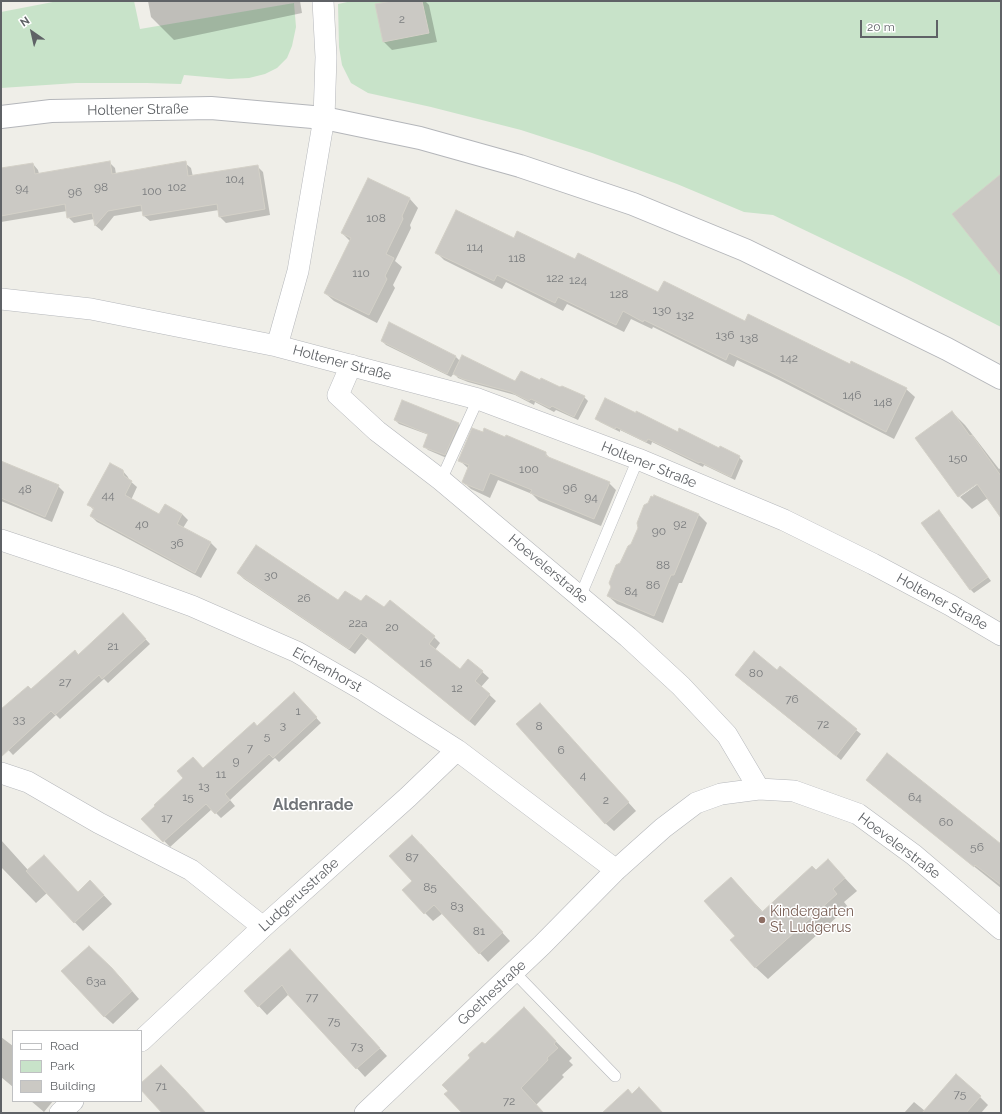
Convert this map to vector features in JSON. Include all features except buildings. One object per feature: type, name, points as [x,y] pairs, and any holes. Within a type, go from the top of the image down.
[{"type":"street","points":[[323,1],[326,57],[324,118]]},
{"type":"street","name":"Holtener Straße","points":[[1,117],[51,111],[211,108],[324,118],[420,138],[520,166],[633,204],[745,250],[947,348],[1001,378]]},
{"type":"street","name":"Holtener Straße","points":[[277,346],[298,271],[324,118]]},
{"type":"street","name":"Holtener Straße","points":[[1,299],[91,309],[277,346],[478,399],[638,459],[784,520],[873,564],[1001,635]]},
{"type":"street","name":"Hoevelerstraße","points":[[351,365],[338,395],[377,431],[441,480],[628,637],[681,686],[727,735],[759,789]]},
{"type":"street","name":"Eichenhorst","points":[[1,540],[118,579],[192,606],[297,652],[362,690],[458,750],[616,870]]},
{"type":"street","name":"Ludgerusstraße","points":[[142,1040],[263,927],[408,798],[458,750]]},
{"type":"street","points":[[1,773],[28,782],[99,823],[191,870],[263,927]]},
{"type":"street","name":"Hoevelerstraße","points":[[616,870],[663,828],[696,803],[721,794],[759,789],[794,791],[858,814],[914,855],[1001,929]]},
{"type":"street","name":"Goethestraße","points":[[365,1113],[542,945],[616,870]]},
{"type":"street","points":[[60,1113],[72,1102]]},
{"type":"lane","points":[[441,480],[478,399]]},
{"type":"lane","points":[[580,597],[638,459]]},
{"type":"lane","points":[[514,972],[616,1076]]},
{"type":"green space","points":[[58,1],[134,1],[140,29],[294,3],[296,27],[292,46],[287,58],[277,68],[265,74],[249,78],[229,79],[184,75],[181,84],[76,83],[1,88],[1,12]]},
{"type":"green space","points":[[352,1],[1001,1],[1001,327],[907,279],[773,215],[744,212],[677,184],[592,153],[521,130],[431,107],[368,93],[351,83],[342,65],[339,47],[338,4]]},
{"type":"place","name":"Kindergarten St. Ludgerus","points":[[762,920]]},
{"type":"district","name":"Aldenrade","points":[[313,805]]}]
